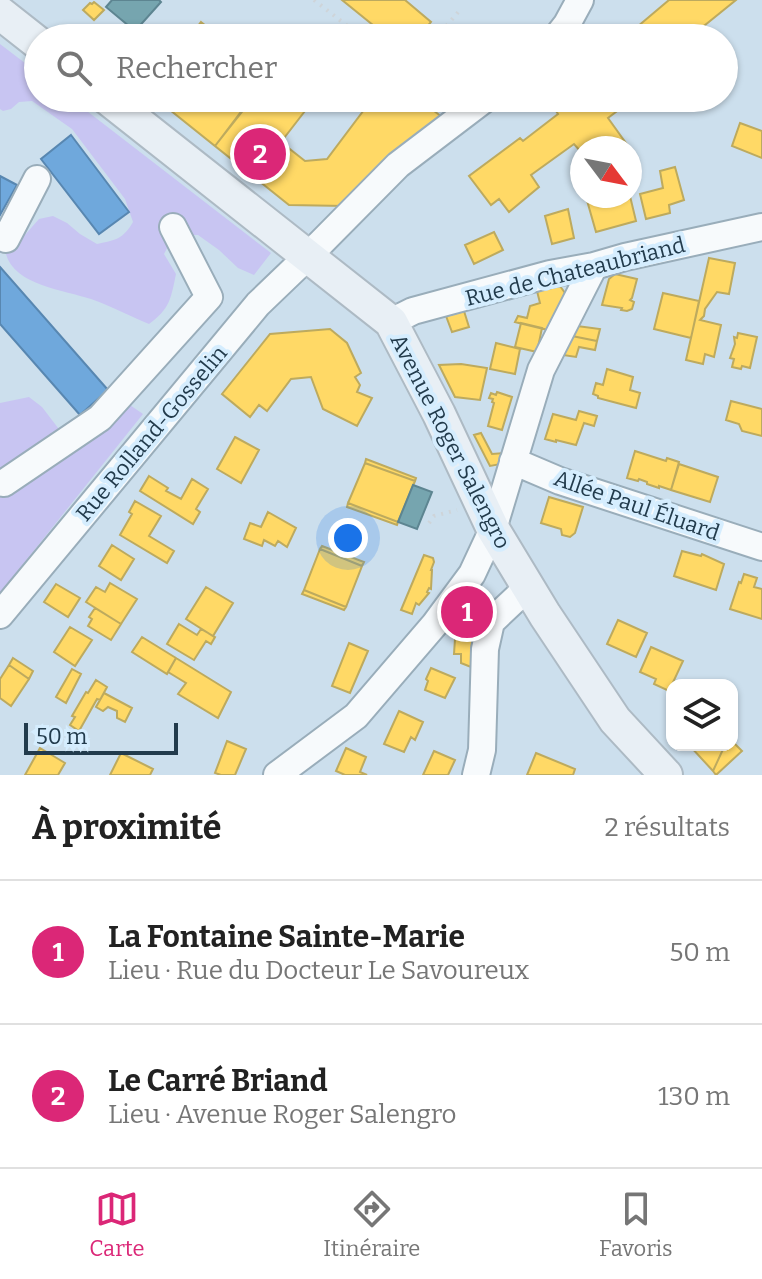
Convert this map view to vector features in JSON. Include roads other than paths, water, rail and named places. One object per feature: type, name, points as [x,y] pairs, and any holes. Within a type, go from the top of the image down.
[{"type":"main road","points":[[0,13],[24,32]]},
{"type":"main road","name":"Avenue Roger Salengro","points":[[125,112],[391,322],[493,529],[528,587],[615,720],[666,775]]},
{"type":"street","points":[[567,24],[580,0]]},
{"type":"street","name":"Rue Rolland-Gosselin","points":[[0,615],[258,304],[398,165],[468,112]]},
{"type":"street","points":[[2,238],[37,179]]},
{"type":"street","points":[[2,487],[100,418],[209,297],[173,227]]},
{"type":"street","name":"Rue de Chateaubriand","points":[[391,322],[413,311],[550,274],[762,227]]},
{"type":"street","points":[[277,775],[356,716],[435,624],[472,574],[493,529],[541,370],[594,266]]},
{"type":"street","points":[[0,457],[2,487]]},
{"type":"street","name":"Allée Paul Éluard","points":[[513,461],[560,481],[762,547]]},
{"type":"street","points":[[491,622],[528,587]]},
{"type":"street","points":[[456,596],[477,596],[489,607],[491,622],[485,649],[482,750],[476,775]]},
{"type":"place","name":"Le Carré Briand","points":[[260,154]]},
{"type":"place","name":"La Fontaine Sainte-Marie","points":[[467,612]]}]
